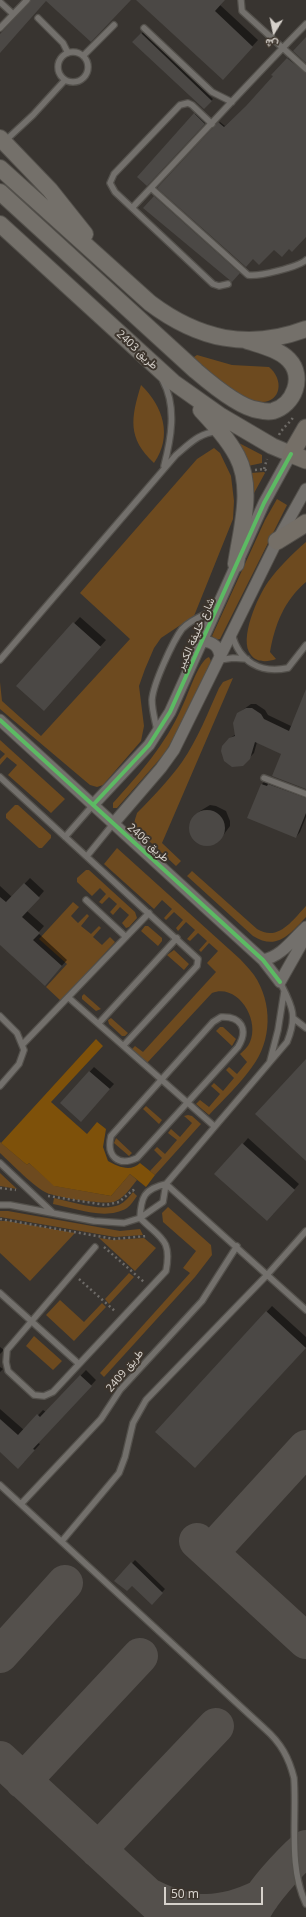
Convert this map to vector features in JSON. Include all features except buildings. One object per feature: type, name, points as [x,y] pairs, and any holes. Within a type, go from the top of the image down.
[{"type":"main road","points":[[2,140],[50,190],[111,267]]},
{"type":"main road","points":[[0,168],[150,303],[171,318],[194,330],[219,337],[245,340],[270,338],[306,329]]},
{"type":"main road","points":[[0,192],[196,371],[218,389],[256,410],[273,411],[287,404],[296,390],[297,374],[290,360],[276,351],[245,340]]},
{"type":"main road","name":"طريق 2403","points":[[0,224],[155,367],[186,392],[221,416],[272,446],[301,455]]},
{"type":"main road","points":[[186,392],[221,432],[237,456],[244,473],[245,506],[236,564]]},
{"type":"main road","name":"شارع خليفة الكبير","points":[[301,455],[306,428]]},
{"type":"main road","points":[[277,541],[306,523]]},
{"type":"street","name":"شارع خليفة الكبير","points":[[93,805],[158,734],[170,712],[264,503],[279,476],[301,455]]},
{"type":"street","points":[[113,824],[161,768],[174,750],[277,541],[306,489]]},
{"type":"street","points":[[202,641],[213,643],[217,647],[220,659]]},
{"type":"street","name":"طريق 2406","points":[[0,720],[263,960],[282,987]]},
{"type":"street","points":[[263,960],[271,958],[283,951],[306,927]]},
{"type":"street","points":[[282,987],[306,936]]},
{"type":"lane","points":[[0,28],[27,0]]},
{"type":"lane","points":[[242,0],[242,10],[306,69]]},
{"type":"lane","points":[[0,2],[14,14]]},
{"type":"lane","points":[[38,18],[63,43],[68,53]]},
{"type":"lane","points":[[83,56],[114,25]]},
{"type":"lane","points":[[132,208],[282,48],[306,25]]},
{"type":"lane","points":[[144,28],[212,92],[232,102]]},
{"type":"lane","points":[[68,53],[78,53],[83,56],[88,66],[85,77],[75,82],[65,80],[61,76],[58,66],[59,60],[68,53]]},
{"type":"lane","points":[[2,140],[33,115],[65,80]]},
{"type":"lane","points":[[212,124],[188,103],[180,105],[111,178],[112,188],[213,284],[219,286],[228,284]]},
{"type":"lane","points":[[151,188],[248,275],[256,275],[296,265],[306,260]]},
{"type":"lane","points":[[155,367],[166,386],[171,406],[169,448],[163,468]]},
{"type":"lane","points":[[0,660],[163,468],[192,441],[209,432],[221,432]]},
{"type":"lane","points":[[158,734],[153,710],[154,692],[177,638],[189,623],[216,609]]},
{"type":"lane","points":[[232,632],[237,647],[247,659],[266,670],[288,668],[306,645]]},
{"type":"lane","points":[[220,659],[247,659]]},
{"type":"lane","points":[[0,777],[196,955],[199,964],[124,1045]]},
{"type":"lane","points":[[264,778],[306,794]]},
{"type":"lane","points":[[65,837],[93,805]]},
{"type":"lane","points":[[87,856],[113,824]]},
{"type":"lane","points":[[86,900],[126,937]]},
{"type":"lane","points":[[23,1044],[69,998],[149,913]]},
{"type":"lane","points":[[99,1023],[177,938]]},
{"type":"lane","points":[[0,1205],[10,1205],[108,1222],[124,1223],[140,1218],[163,1202],[166,1184],[214,1126],[270,1062],[280,1053],[287,1042],[292,1031],[293,1018],[290,1000],[282,987]]},
{"type":"lane","points":[[270,1062],[278,1030],[282,987]]},
{"type":"lane","points":[[69,998],[214,1126]]},
{"type":"lane","points":[[0,1016],[17,1033],[23,1044],[24,1050],[23,1058],[0,1086]]},
{"type":"lane","points":[[221,1017],[230,1017],[239,1021],[244,1029],[244,1039],[238,1047],[137,1158],[128,1162],[119,1161],[112,1154],[109,1145],[112,1136],[162,1079],[213,1022],[221,1017]]},
{"type":"lane","points":[[293,1018],[306,1028]]},
{"type":"lane","points":[[0,1163],[53,1212]]},
{"type":"lane","points":[[95,1247],[7,1350],[6,1362],[8,1371],[34,1394],[44,1396],[53,1392],[166,1271],[169,1251],[166,1244],[140,1218],[141,1203],[149,1190],[166,1184]]},
{"type":"lane","points":[[166,1184],[306,1310]]},
{"type":"lane","points":[[62,1541],[117,1477],[124,1461],[133,1423],[146,1400],[267,1275],[306,1231]]},
{"type":"lane","name":"طريق 2409","points":[[21,1504],[101,1419],[120,1390],[202,1301],[236,1246]]},
{"type":"lane","points":[[0,1293],[79,1364]]},
{"type":"lane","points":[[0,1485],[270,1732],[281,1745],[289,1760],[294,1778],[296,1863],[301,1890],[306,1904]]},
{"type":"path","points":[[264,469],[272,446],[282,430],[290,423],[296,412]]},
{"type":"path","points":[[244,473],[264,469],[279,476]]},
{"type":"path","points":[[0,1188],[99,1205],[112,1205],[119,1202],[133,1190],[143,1198]]},
{"type":"path","points":[[0,1220],[114,1239],[144,1237],[155,1233]]},
{"type":"path","points":[[95,1247],[101,1246],[106,1248],[150,1288]]},
{"type":"path","points":[[73,1274],[122,1317]]},
{"type":"shaded area","points":[[197,355],[232,365],[269,367],[278,379],[278,392],[275,397],[263,402],[247,398],[223,384],[194,360],[194,357]]},
{"type":"shaded area","points":[[141,385],[155,402],[163,422],[163,442],[160,453],[154,463],[145,454],[135,436],[135,408]]},
{"type":"shaded area","points":[[239,443],[262,455],[262,463],[248,466]]},
{"type":"shaded area","points":[[214,448],[220,453],[231,476],[234,501],[233,519],[194,616],[161,638],[154,648],[145,669],[139,686],[144,726],[141,741],[103,785],[97,787],[90,785],[0,709],[0,682],[2,701],[41,736],[130,639],[80,593],[197,459]]},
{"type":"shaded area","points":[[251,473],[265,473],[253,495]]},
{"type":"shaded area","points":[[277,499],[287,505],[220,639],[216,640],[212,636],[265,520]]},
{"type":"shaded area","points":[[306,542],[306,582],[298,589],[286,605],[278,623],[270,652],[276,659],[270,661],[259,661],[251,655],[248,648],[247,639],[248,629],[255,607],[259,597],[272,576]]},
{"type":"shaded area","points":[[209,657],[211,661],[189,711],[165,753],[117,808],[113,808],[113,803],[152,758],[176,721],[197,672],[205,660]]},
{"type":"shaded area","points":[[233,678],[162,843],[181,861],[176,866],[136,829],[134,823],[137,813],[161,788],[182,762],[198,735],[219,688],[223,682]]},
{"type":"shaded area","points":[[0,740],[65,799],[51,813],[8,775],[17,765],[7,757],[0,765],[0,759],[5,754],[0,750]]},
{"type":"shaded area","points":[[15,805],[18,805],[51,835],[51,838],[42,848],[39,848],[6,818],[6,814]]},
{"type":"shaded area","points":[[117,848],[240,959],[254,975],[265,998],[268,1022],[259,1057],[232,1091],[209,1115],[196,1104],[200,1100],[209,1107],[220,1094],[211,1086],[214,1083],[223,1091],[234,1078],[226,1070],[229,1067],[237,1074],[247,1062],[240,1054],[249,1044],[252,1033],[252,1024],[249,1014],[238,998],[230,993],[222,991],[212,993],[147,1063],[132,1049],[135,1046],[143,1052],[216,972],[207,963],[218,951],[209,943],[201,952],[199,950],[207,941],[198,933],[190,941],[187,939],[195,930],[186,922],[178,931],[176,928],[183,920],[174,912],[166,920],[164,918],[172,909],[162,900],[154,909],[104,864]]},
{"type":"shaded area","points":[[86,870],[89,870],[135,912],[137,918],[129,927],[126,928],[122,923],[129,915],[120,907],[113,915],[110,912],[117,904],[109,897],[102,904],[99,902],[106,894],[100,888],[92,896],[77,882],[77,878]]},
{"type":"shaded area","points":[[192,871],[257,929],[272,933],[278,931],[290,923],[306,906],[306,917],[289,934],[282,938],[269,942],[262,940],[253,936],[187,876]]},
{"type":"shaded area","points":[[73,902],[79,907],[71,916],[78,923],[87,914],[89,916],[81,926],[91,934],[99,926],[101,928],[93,937],[102,945],[110,937],[115,942],[61,1001],[46,987],[67,964],[39,939]]},
{"type":"shaded area","points":[[145,926],[148,926],[162,938],[162,941],[158,946],[141,931]]},
{"type":"shaded area","points":[[174,950],[189,964],[184,970],[167,955]]},
{"type":"shaded area","points":[[84,994],[101,1009],[96,1011],[82,999]]},
{"type":"shaded area","points":[[111,1018],[128,1033],[125,1036],[122,1036],[109,1024],[108,1020]]},
{"type":"shaded area","points":[[220,1027],[223,1027],[236,1039],[232,1046],[216,1031]]},
{"type":"shaded area","points":[[96,1039],[103,1046],[51,1102],[87,1134],[97,1122],[106,1129],[103,1147],[108,1161],[124,1168],[133,1167],[140,1163],[155,1175],[146,1187],[130,1174],[111,1196],[54,1186],[29,1163],[27,1165],[1,1143]]},
{"type":"shaded area","points":[[146,1106],[162,1120],[159,1124],[143,1109]]},
{"type":"shaded area","points":[[184,1116],[192,1116],[201,1124],[155,1175],[150,1171],[162,1158],[154,1150],[157,1147],[165,1154],[177,1140],[168,1133],[171,1129],[180,1137],[192,1123]]},
{"type":"shaded area","points":[[116,1138],[132,1153],[129,1156],[114,1143]]},
{"type":"shaded area","points":[[0,1142],[27,1165],[29,1163],[55,1186],[111,1196],[130,1174],[137,1180],[128,1192],[116,1201],[111,1202],[70,1199],[52,1195],[36,1186],[0,1153]]},
{"type":"shaded area","points":[[0,1173],[17,1189],[0,1186]]},
{"type":"shaded area","points":[[133,1192],[137,1196],[127,1208],[119,1212],[100,1214],[53,1204],[54,1198],[87,1206],[112,1207],[119,1205]]},
{"type":"shaded area","points":[[168,1207],[211,1245],[212,1255],[195,1277],[104,1377],[100,1373],[190,1273],[183,1268],[196,1251],[163,1222],[162,1213]]},
{"type":"shaded area","points":[[0,1211],[8,1211],[120,1231],[140,1229],[143,1235],[115,1237],[0,1217]]},
{"type":"shaded area","points":[[0,1221],[75,1233],[30,1281],[0,1253]]},
{"type":"shaded area","points":[[99,1238],[113,1240],[144,1238],[156,1248],[135,1271]]},
{"type":"shaded area","points":[[129,1273],[134,1277],[109,1304],[105,1299]]},
{"type":"shaded area","points":[[60,1300],[84,1322],[102,1303],[106,1307],[74,1341],[46,1315]]},
{"type":"shaded area","points":[[34,1336],[62,1361],[53,1370],[26,1346]]},
{"type":"taxiway","points":[[210,1553],[306,1448]]},
{"type":"taxiway","points":[[197,1541],[306,1641]]},
{"type":"taxiway","points":[[0,1655],[65,1583]]},
{"type":"taxiway","points":[[23,1781],[140,1656]]},
{"type":"taxiway","points":[[98,1850],[216,1726]]},
{"type":"taxiway","points":[[0,1759],[171,1917]]},
{"type":"taxiway","points":[[251,1917],[254,1909],[267,1890],[283,1871],[306,1848]]},
{"type":"taxiway","points":[[151,1897],[179,1908],[206,1912],[233,1908],[247,1904],[262,1897]]},
{"type":"cycle path","points":[[93,805],[149,745],[170,712],[264,503],[291,454]]},
{"type":"cycle path","points":[[0,720],[263,960],[280,982]]}]
